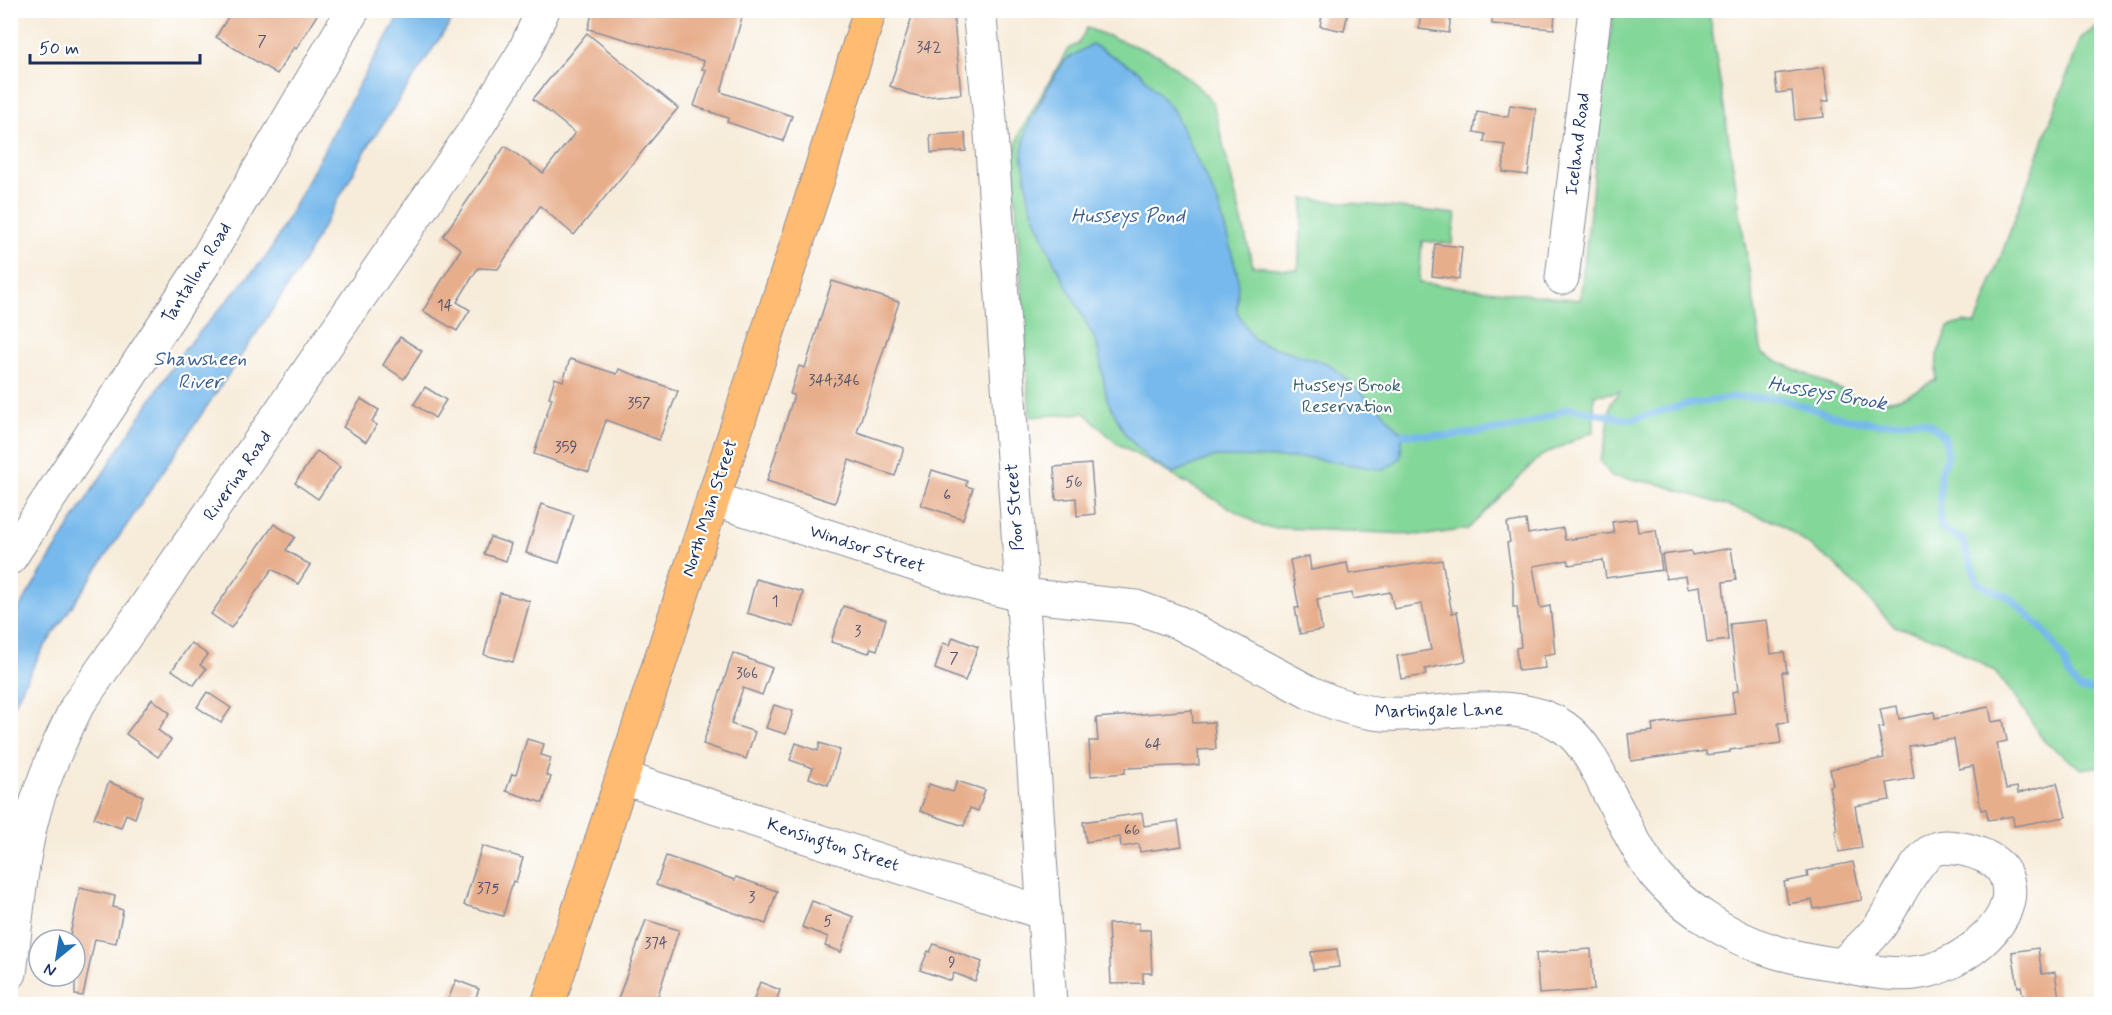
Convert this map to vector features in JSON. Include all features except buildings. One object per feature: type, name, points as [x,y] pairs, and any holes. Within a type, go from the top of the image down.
[{"type":"main road","name":"North Main Street","points":[[548,1005],[819,176],[870,10]]},
{"type":"street","name":"Tantallon Road","points":[[10,558],[203,265],[353,10]]},
{"type":"street","name":"Riverina Road","points":[[10,973],[24,864],[35,809],[55,753],[77,706],[477,127],[524,52],[543,10]]},
{"type":"street","name":"Poor Street","points":[[979,10],[990,119],[1050,1005]]},
{"type":"street","name":"Iceland Road","points":[[1562,278],[1595,10]]},
{"type":"street","name":"Windsor Street","points":[[713,499],[969,582],[1021,595]]},
{"type":"street","name":"Martingale Lane","points":[[1021,595],[1112,603],[1159,614],[1309,692],[1328,701],[1362,711],[1382,714],[1492,709],[1512,710],[1550,720],[1566,729],[1587,754],[1647,864],[1680,900],[1724,928],[1773,951],[1869,972],[1908,974],[1929,970],[1949,963],[1984,939],[2003,915],[2010,898],[2004,872],[1997,863],[1975,852],[1950,847],[1932,851],[1920,863],[1878,928],[1842,965]]},
{"type":"street","name":"Kensington Street","points":[[623,778],[1044,913]]},
{"type":"green space","name":"Husseys Brook Reservation","points":[[1613,11],[1709,11],[1762,354],[1865,401],[1886,401],[1902,397],[1936,379],[1937,355],[1948,327],[1964,322],[1976,324],[2081,38],[2101,24],[2101,766],[2081,769],[2045,742],[2014,695],[1994,671],[1943,641],[1894,626],[1835,564],[1777,522],[1659,484],[1611,476],[1600,460],[1606,440],[1611,402],[1620,392],[1594,395],[1594,431],[1541,456],[1468,529],[1427,535],[1263,527],[1116,443],[1085,413],[1030,417],[1013,161],[1020,132],[1068,49],[1078,44],[1087,28],[1161,56],[1196,85],[1213,103],[1253,266],[1298,270],[1304,198],[1456,214],[1452,244],[1422,241],[1419,283],[1580,300]]},
{"type":"water","name":"Shawsheen River","points":[[402,11],[458,11],[370,143],[297,273],[41,652],[11,710],[11,621],[182,352],[269,253],[361,81]]},
{"type":"water","name":"Husseys Pond","points":[[1092,44],[1140,72],[1173,110],[1218,203],[1238,276],[1237,312],[1254,339],[1263,344],[1329,364],[1379,408],[1403,434],[1400,458],[1384,470],[1309,458],[1213,457],[1173,473],[1149,460],[1125,434],[1107,399],[1097,343],[1054,262],[1030,205],[1022,153],[1027,127],[1053,78],[1064,61]]},
{"type":"waterway","name":"Husseys Brook","points":[[1403,434],[1448,436],[1519,427],[1570,408],[1630,420],[1684,405],[1737,397],[1779,398],[1834,416],[1878,424],[1919,420],[1930,424],[1944,436],[1948,456],[1940,472],[1940,525],[1946,532],[1962,539],[1978,583],[2012,599],[2047,634],[2064,659],[2068,674],[2079,689],[2102,691]]}]
